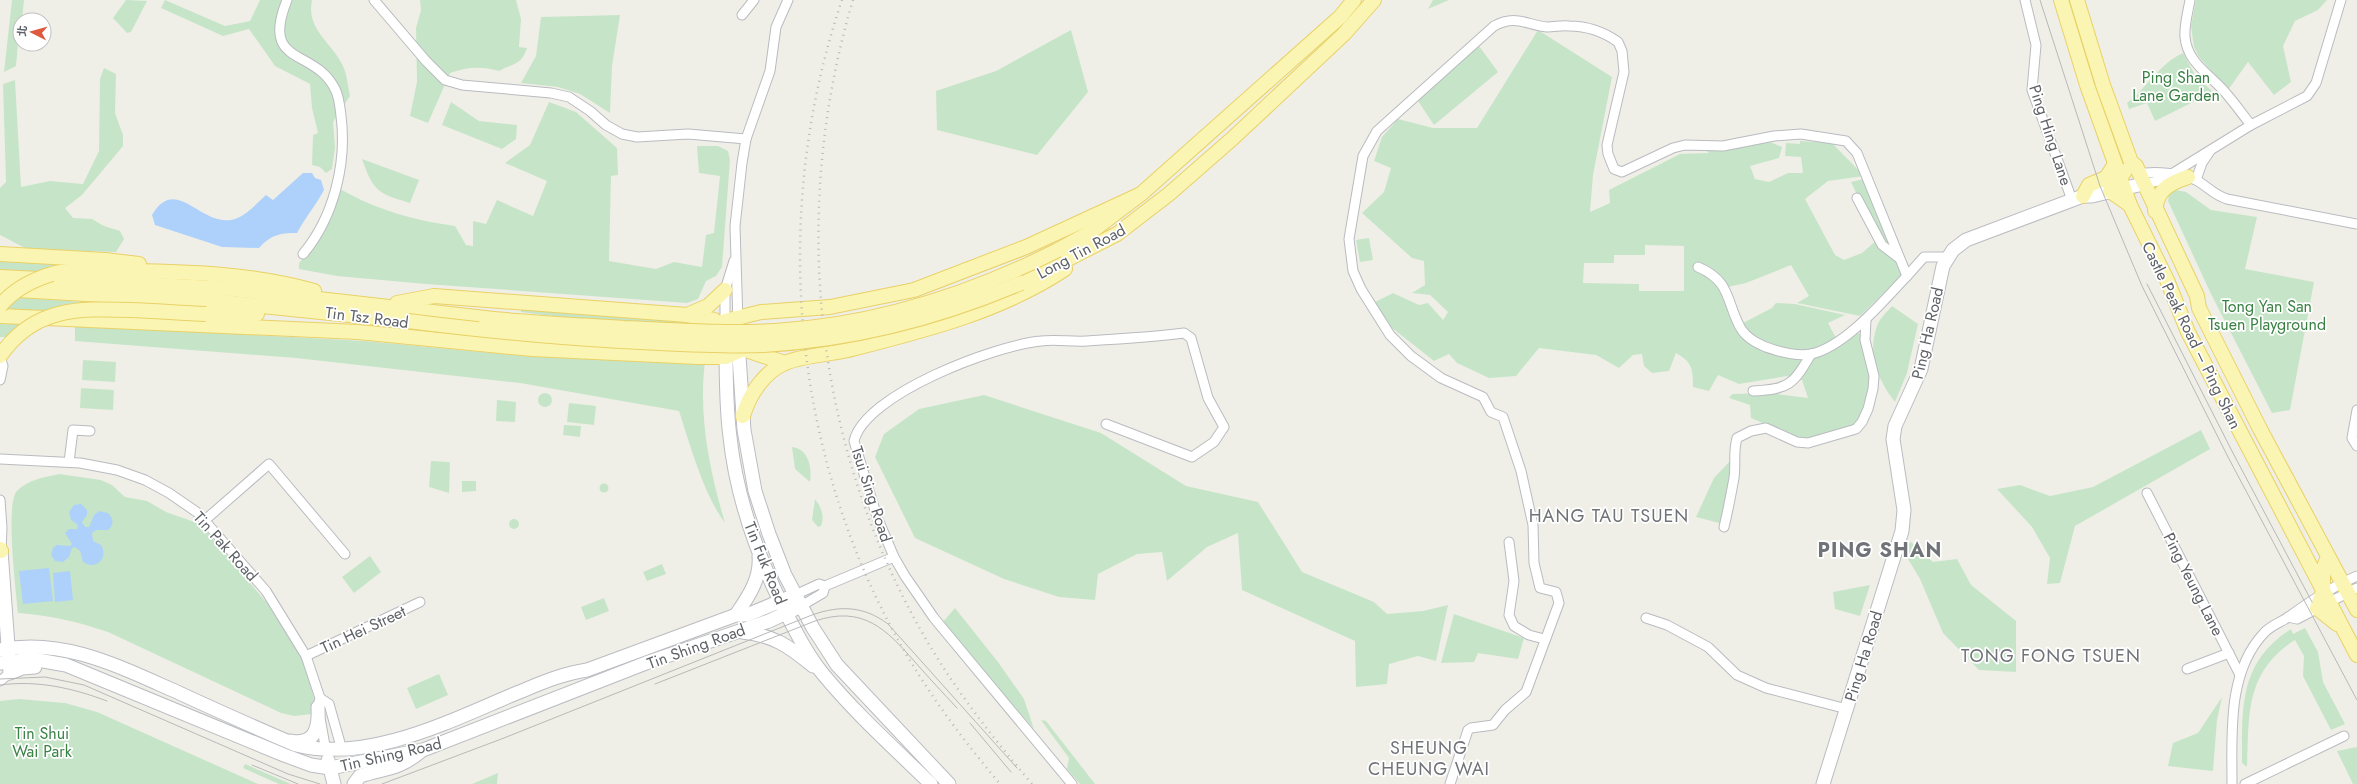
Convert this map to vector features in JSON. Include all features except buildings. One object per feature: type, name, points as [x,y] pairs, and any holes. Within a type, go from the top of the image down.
[{"type":"main road","name":"Long Tin Road","points":[[733,334],[828,326],[898,312],[978,287],[1058,250],[1090,232],[1140,194],[1334,22],[1354,0]]},
{"type":"main road","name":"Long Tin Road","points":[[733,334],[809,341],[881,329],[940,314],[1021,283],[1117,234],[1169,194],[1233,138],[1344,34],[1374,0]]},
{"type":"main road","name":"Castle Peak Road – Ping Shan","points":[[2061,0],[2087,85],[2130,205],[2167,280],[2188,332],[2323,601],[2342,628],[2357,655]]},
{"type":"main road","name":"Castle Peak Road – Ping Shan","points":[[2077,0],[2103,85],[2137,173],[2197,296],[2203,315],[2328,557],[2352,583],[2357,610]]},
{"type":"main road","points":[[2077,198],[2088,185],[2106,178],[2115,164]]},
{"type":"main road","points":[[2130,205],[2110,191],[2137,173]]},
{"type":"main road","name":"Ping Ha Road","points":[[1823,784],[1902,531],[1904,505],[1893,439],[1895,426],[1921,369],[1938,283],[1948,256],[1966,240],[2077,198],[2089,190],[2123,183],[2137,173]]},
{"type":"main road","points":[[2155,211],[2158,196],[2162,190],[2175,181],[2192,179]]},
{"type":"main road","name":"Ping Ha Road","points":[[2077,198],[2110,191]]},
{"type":"main road","points":[[0,316],[358,332],[524,349],[726,357],[733,334],[761,312],[830,306],[914,290],[1026,248],[1140,194]]},
{"type":"main road","points":[[743,416],[752,393],[764,380],[785,363],[928,330],[1008,300],[1047,281],[1117,234]]},
{"type":"main road","points":[[0,254],[121,261],[185,272]]},
{"type":"main road","points":[[0,306],[27,283],[62,272],[185,272],[269,279],[353,302]]},
{"type":"main road","name":"Tin Tsz Road","points":[[0,277],[193,286],[385,305],[409,315]]},
{"type":"main road","name":"Tin Tsz Road","points":[[0,289],[222,302],[344,313],[409,315],[526,335],[733,334]]},
{"type":"main road","points":[[687,315],[708,306],[725,290]]},
{"type":"main road","points":[[385,305],[434,296],[687,315],[714,320],[733,334],[785,363]]},
{"type":"main road","points":[[0,357],[11,342],[29,327],[64,311],[89,309],[206,314],[344,313]]},
{"type":"main road","name":"Tin Fuk Road","points":[[733,334],[726,357],[729,435],[742,501],[758,551],[786,614],[822,673],[930,784]]},
{"type":"main road","name":"Tin Fuk Road","points":[[733,334],[746,445],[761,511],[777,556],[795,595],[837,665],[949,784]]},
{"type":"main road","points":[[0,550],[5,663]]},
{"type":"main road","points":[[736,615],[750,593],[757,578],[758,551]]},
{"type":"main road","points":[[2323,601],[2323,569],[2328,557]]},
{"type":"main road","points":[[2342,628],[2352,583]]},
{"type":"main road","name":"Tin Shing Road","points":[[5,663],[49,648],[87,655],[126,670],[296,745],[326,751],[342,750],[408,736],[565,674],[587,670],[736,615],[747,615],[795,595]]},
{"type":"main road","name":"Tin Shing Road","points":[[5,663],[41,660],[77,670],[284,755],[311,765],[330,768],[423,750],[594,688],[676,654],[786,614],[801,606]]},
{"type":"main road","points":[[736,631],[773,637],[792,649],[822,673]]},
{"type":"main road","points":[[498,701],[528,698],[573,680],[594,688]]},
{"type":"main road","points":[[280,738],[297,742],[310,738],[318,727],[319,703]]},
{"type":"main road","points":[[342,750],[353,784],[360,776],[407,763],[423,750]]},
{"type":"main road","points":[[326,751],[334,784]]},
{"type":"street","points":[[287,0],[280,18],[278,30],[281,41],[288,50],[329,79],[336,90],[342,124],[341,163],[335,189],[322,224],[303,254]]},
{"type":"street","points":[[374,0],[426,61],[445,80],[462,85],[551,92],[569,97],[590,111],[606,125],[622,134],[637,137],[688,134],[746,139]]},
{"type":"street","points":[[742,15],[754,0]]},
{"type":"street","points":[[733,334],[734,260],[738,191],[746,139],[770,71],[776,27],[788,0]]},
{"type":"street","name":"Ping Hing Lane","points":[[2025,0],[2036,45],[2032,90],[2077,198]]},
{"type":"street","points":[[2190,0],[2185,38],[2188,50],[2194,60],[2224,91],[2252,126]]},
{"type":"street","points":[[2137,173],[2162,180],[2211,149],[2307,96],[2316,83],[2341,0]]},
{"type":"street","points":[[1450,784],[1468,730],[1471,728],[1493,725],[1505,710],[1526,692],[1544,639],[1559,603],[1556,592],[1540,588],[1534,563],[1533,525],[1521,471],[1503,416],[1491,412],[1483,397],[1441,378],[1411,356],[1390,335],[1361,289],[1353,271],[1349,239],[1363,156],[1377,131],[1494,26],[1509,20],[1546,27],[1570,26],[1599,32],[1618,42],[1622,51],[1624,72],[1607,145],[1608,154],[1614,169],[1617,171],[1627,170],[1672,148],[1685,145],[1723,146],[1774,136],[1801,134],[1846,141],[1857,153],[1888,226],[1907,276]]},
{"type":"street","points":[[2192,179],[2211,149]]},
{"type":"street","points":[[2169,175],[2192,179],[2218,196],[2227,199],[2357,224]]},
{"type":"street","points":[[1857,198],[1882,244],[1899,258]]},
{"type":"street","points":[[1698,267],[1716,278],[1724,287],[1740,327],[1746,334],[1764,347],[1784,353],[1811,354],[1830,346],[1866,320],[1924,257],[1948,256]]},
{"type":"street","name":"Tin Fuk Road","points":[[733,334],[725,290],[734,260]]},
{"type":"street","points":[[1724,527],[1734,477],[1735,460],[1733,452],[1737,438],[1751,431],[1766,428],[1797,442],[1808,443],[1856,429],[1862,422],[1868,409],[1874,376],[1865,340],[1866,320]]},
{"type":"street","name":"Tsui Sing Road","points":[[1072,784],[934,618],[894,557],[877,518],[854,441],[856,435],[864,424],[893,396],[962,363],[1040,341],[1086,341],[1184,333],[1191,338],[1208,398],[1224,427],[1214,442],[1192,457],[1106,424]]},
{"type":"street","points":[[1753,391],[1775,390],[1796,379],[1811,354]]},
{"type":"street","points":[[0,357],[3,366],[0,380]]},
{"type":"street","points":[[2357,410],[2352,438],[2357,446]]},
{"type":"street","points":[[69,462],[73,430],[90,431]]},
{"type":"street","name":"Tin Pak Road","points":[[0,459],[69,462],[117,470],[145,480],[188,504],[205,520],[266,591],[306,656],[319,703],[326,751]]},
{"type":"street","points":[[205,520],[269,464],[345,554]]},
{"type":"street","name":"Ping Yeung Lane","points":[[2147,493],[2240,675]]},
{"type":"street","points":[[0,500],[2,528],[0,550]]},
{"type":"street","points":[[1509,542],[1514,581],[1509,615],[1514,626],[1529,635],[1544,639]]},
{"type":"street","points":[[795,595],[819,584],[824,586],[894,557]]},
{"type":"street","points":[[2288,617],[2297,619],[2352,583]]},
{"type":"street","points":[[801,606],[823,593],[824,586]]},
{"type":"street","points":[[2232,784],[2232,732],[2235,696],[2240,675],[2255,643],[2265,632],[2288,617],[2323,601]]},
{"type":"street","name":"Tin Hei Street","points":[[306,656],[420,602]]},
{"type":"street","points":[[1646,618],[1667,625],[1708,647],[1737,675],[1766,688],[1847,709]]},
{"type":"street","points":[[2187,668],[2229,653]]},
{"type":"street","name":"Tin Pak Road","points":[[319,703],[329,704],[342,750]]},
{"type":"street","points":[[2245,784],[2344,736]]},
{"type":"green space","points":[[12,0],[24,0],[23,12],[12,12],[12,52],[17,52],[16,66],[4,72]]},
{"type":"green space","points":[[126,0],[147,1],[131,32],[127,33],[113,18]]},
{"type":"green space","points":[[165,0],[225,26],[250,21],[260,0],[312,0],[311,10],[316,27],[343,66],[350,96],[333,122],[335,147],[332,169],[326,173],[320,167],[312,165],[313,135],[318,133],[312,108],[310,84],[275,66],[249,29],[223,36],[161,8]]},
{"type":"green space","points":[[420,0],[516,0],[521,19],[519,47],[527,48],[525,54],[519,61],[499,71],[486,68],[474,68],[463,69],[450,73],[428,123],[410,116],[417,82],[416,28],[421,10]]},
{"type":"green space","points":[[1433,0],[1449,0],[1428,9]]},
{"type":"green space","points":[[2196,0],[2327,0],[2318,10],[2295,21],[2283,46],[2291,82],[2274,95],[2248,62],[2228,90],[2199,57],[2194,47],[2191,26]]},
{"type":"green space","points":[[620,15],[612,66],[610,113],[580,94],[558,87],[521,83],[536,56],[541,17]]},
{"type":"green space","points":[[1071,30],[1088,92],[1037,155],[937,130],[936,91],[996,71]]},
{"type":"green space","points":[[1538,30],[1612,77],[1593,175],[1590,212],[1610,203],[1609,190],[1680,154],[1709,153],[1702,146],[1763,139],[1782,147],[1779,158],[1750,166],[1755,179],[1769,182],[1788,173],[1803,173],[1801,157],[1785,156],[1786,143],[1800,144],[1800,141],[1832,143],[1864,176],[1828,181],[1805,199],[1835,255],[1844,260],[1862,253],[1878,239],[1851,182],[1864,179],[1902,275],[1860,316],[1797,303],[1809,296],[1791,265],[1746,283],[1727,287],[1735,312],[1743,323],[1772,308],[1776,303],[1795,304],[1845,315],[1828,323],[1836,338],[1850,330],[1860,334],[1869,370],[1866,405],[1861,416],[1853,426],[1809,438],[1793,436],[1751,418],[1750,405],[1729,398],[1732,394],[1768,393],[1808,398],[1802,380],[1787,376],[1739,384],[1718,375],[1709,391],[1693,387],[1693,375],[1688,363],[1676,353],[1669,371],[1652,373],[1644,366],[1642,354],[1633,355],[1619,368],[1596,355],[1539,348],[1516,376],[1489,378],[1457,363],[1449,354],[1434,361],[1387,324],[1375,302],[1393,293],[1419,305],[1428,303],[1443,320],[1448,312],[1430,295],[1412,293],[1425,285],[1424,261],[1412,258],[1362,213],[1384,192],[1391,168],[1374,161],[1382,137],[1398,119],[1433,128],[1477,128]],"holes":[[[1645,245],[1684,246],[1684,291],[1639,291],[1639,284],[1583,283],[1584,263],[1614,263],[1614,255],[1645,255]]]},
{"type":"green space","points":[[1479,46],[1498,72],[1434,125],[1416,98]]},
{"type":"green space","name":"Ping Shan Lane Garden","points":[[2183,53],[2195,75],[2213,92],[2155,121],[2147,103],[2129,109],[2127,103],[2160,69],[2175,57]]},
{"type":"green space","points":[[104,68],[116,74],[115,113],[123,135],[123,146],[82,195],[65,208],[73,218],[92,219],[104,226],[120,231],[124,239],[116,252],[27,249],[0,235],[0,188],[6,182],[3,84],[15,80],[21,187],[50,181],[83,184],[99,151],[100,79]]},
{"type":"green space","points":[[451,102],[479,121],[517,125],[516,139],[502,149],[442,125]]},
{"type":"green space","points":[[549,102],[576,112],[617,148],[618,175],[611,176],[609,261],[656,269],[674,262],[702,267],[706,235],[714,233],[720,176],[699,173],[697,146],[718,146],[728,151],[730,160],[722,267],[716,276],[706,281],[698,299],[687,303],[426,284],[337,276],[299,269],[299,263],[309,252],[340,189],[368,203],[396,213],[425,221],[455,226],[466,245],[473,246],[473,221],[486,224],[497,200],[533,216],[547,181],[505,163],[530,145]]},
{"type":"green space","points":[[362,159],[419,180],[410,203],[391,197],[378,190],[370,178]]},
{"type":"green space","name":"Tong Yan San Tsuen Playground","points":[[2176,190],[2186,192],[2211,210],[2257,217],[2245,269],[2314,282],[2290,410],[2272,413],[2211,294],[2168,201],[2169,194]]},
{"type":"green space","points":[[1369,238],[1373,260],[1360,262],[1356,240]]},
{"type":"green space","points":[[0,258],[85,263],[40,273],[0,272]]},
{"type":"green space","points":[[0,296],[110,304],[46,312],[0,310]]},
{"type":"green space","points":[[1892,306],[1918,324],[1907,373],[1895,402],[1879,376],[1873,347],[1874,336],[1878,323]]},
{"type":"green space","points":[[521,308],[701,321],[706,326],[577,319],[521,312]]},
{"type":"green space","points":[[0,319],[30,321],[7,337],[0,337]]},
{"type":"green space","points":[[75,325],[365,341],[534,357],[632,358],[705,362],[703,382],[704,423],[710,464],[725,523],[717,512],[704,484],[679,411],[520,383],[296,358],[75,341]]},
{"type":"green space","points":[[83,360],[116,362],[115,382],[82,380]]},
{"type":"green space","points":[[81,388],[114,390],[113,410],[80,408]]},
{"type":"green space","points":[[545,393],[550,395],[552,400],[550,405],[545,407],[540,405],[538,400],[540,395]]},
{"type":"green space","points":[[984,395],[1101,433],[1186,486],[1258,502],[1302,572],[1374,602],[1387,614],[1423,611],[1448,605],[1436,661],[1418,656],[1389,664],[1387,684],[1356,687],[1355,641],[1242,590],[1238,533],[1207,547],[1167,581],[1162,552],[1137,554],[1098,574],[1095,600],[1059,597],[1004,579],[915,538],[875,457],[884,434],[919,409]]},
{"type":"green space","points":[[497,400],[516,402],[515,422],[496,421]]},
{"type":"green space","points":[[569,403],[596,406],[594,425],[567,422]]},
{"type":"green space","points":[[564,425],[581,426],[580,437],[563,435]]},
{"type":"green space","points":[[2201,430],[2210,449],[2075,526],[2060,583],[2047,584],[2050,558],[2032,527],[1997,489],[2020,485],[2050,496],[2093,487]]},
{"type":"green space","points":[[792,447],[802,451],[806,455],[810,465],[810,482],[795,469]]},
{"type":"green space","points":[[431,461],[450,462],[449,493],[429,487]]},
{"type":"green space","points":[[1730,461],[1732,462],[1723,524],[1696,517],[1714,478]]},
{"type":"green space","points":[[59,474],[101,480],[112,485],[125,497],[147,501],[166,512],[200,524],[267,603],[293,644],[305,665],[316,706],[312,714],[294,716],[281,713],[108,632],[86,625],[41,615],[18,613],[12,549],[12,512],[14,499],[17,491],[26,484],[48,476]]},
{"type":"green space","points":[[462,481],[476,481],[476,491],[462,492]]},
{"type":"green space","points":[[604,483],[609,488],[604,493],[599,488]]},
{"type":"green space","points":[[815,499],[821,508],[823,519],[821,526],[818,527],[812,520]]},
{"type":"green space","points":[[512,519],[516,519],[519,524],[516,529],[512,529],[509,526],[509,522]]},
{"type":"green space","points":[[1911,542],[1933,562],[1957,559],[1971,585],[2016,621],[2016,672],[1979,670],[1943,633],[1920,579],[1902,549]]},
{"type":"green space","points":[[370,556],[381,572],[354,593],[342,577]]},
{"type":"green space","points":[[662,564],[666,574],[647,581],[643,572]]},
{"type":"green space","points":[[1870,585],[1860,616],[1835,609],[1833,592]]},
{"type":"green space","points":[[604,598],[609,611],[586,620],[581,607]]},
{"type":"green space","points":[[955,608],[998,662],[1024,699],[1034,729],[942,623]]},
{"type":"green space","points":[[1454,614],[1524,638],[1518,659],[1478,653],[1474,662],[1441,663]]},
{"type":"green space","points":[[2305,628],[2318,652],[2323,682],[2345,724],[2331,730],[2303,676],[2304,656],[2295,640],[2279,652],[2258,680],[2250,712],[2247,767],[2242,763],[2242,723],[2247,687],[2253,671],[2261,656],[2274,642],[2291,629],[2293,634]]},
{"type":"green space","points":[[439,674],[448,695],[416,709],[407,688]]},
{"type":"green space","points":[[2222,697],[2217,720],[2213,771],[2168,766],[2173,743],[2198,733]]},
{"type":"green space","name":"Tin Shui Wai Park","points":[[19,699],[65,703],[97,712],[258,784],[0,784],[0,701]]},
{"type":"green space","points":[[1041,720],[1046,721],[1095,784],[1080,784],[1067,769],[1069,758]]},
{"type":"green space","points":[[2357,747],[2357,784],[2353,784],[2337,751]]},
{"type":"green space","points":[[245,764],[291,784],[279,784],[243,768]]},
{"type":"green space","points":[[498,773],[497,784],[472,784]]},
{"type":"water","points":[[303,173],[312,173],[315,178],[321,180],[324,190],[321,196],[297,233],[276,236],[267,240],[259,248],[222,247],[155,225],[152,215],[161,204],[170,200],[179,200],[219,220],[236,219],[250,210],[266,195],[273,200]]},
{"type":"water","points":[[81,504],[87,510],[87,515],[82,522],[85,527],[89,527],[94,515],[99,511],[108,513],[111,517],[112,524],[108,530],[96,530],[92,533],[93,541],[101,545],[103,550],[102,558],[97,564],[92,565],[83,562],[80,551],[75,547],[72,548],[69,557],[63,562],[55,561],[51,555],[53,548],[56,545],[70,546],[72,544],[65,533],[69,529],[77,529],[78,525],[71,520],[69,512],[74,505]]},
{"type":"water","points":[[49,568],[53,601],[23,604],[19,571]]},
{"type":"water","points":[[70,571],[73,600],[55,602],[53,573]]},
{"type":"tram line","points":[[2040,0],[2100,186],[2142,286],[2228,457],[2357,700]]},
{"type":"tram line","points":[[2147,284],[2234,455],[2312,602]]},
{"type":"tram line","points":[[382,784],[504,738],[812,615],[842,609],[861,611],[879,618],[888,624],[1017,768]]},
{"type":"tram line","points":[[655,684],[815,621],[832,617],[847,616],[860,618],[872,623],[894,639],[957,708]]},
{"type":"tram line","points":[[0,679],[45,677],[84,685],[288,774],[320,784]]},
{"type":"tram line","points":[[0,685],[41,684],[55,686],[81,692],[107,701]]},
{"type":"tram line","points":[[970,723],[1011,772]]},
{"type":"tram line","points":[[252,765],[298,784]]},
{"type":"railway","points":[[842,0],[819,81],[805,163],[800,246],[803,330],[815,412],[836,493],[865,572],[902,647],[936,701],[973,751],[1000,784]]},
{"type":"railway","points":[[853,0],[833,81],[822,163],[818,246],[824,328],[837,410],[859,490],[889,567],[927,641],[976,714],[1032,784]]},
{"type":"district","name":"HANG TAU TSUEN","points":[[1609,516]]},
{"type":"district","name":"PING SHAN","points":[[1880,550]]},
{"type":"district","name":"TONG FONG TSUEN","points":[[2051,656]]},
{"type":"district","name":"SHEUNG CHEUNG WAI","points":[[1429,758]]}]
